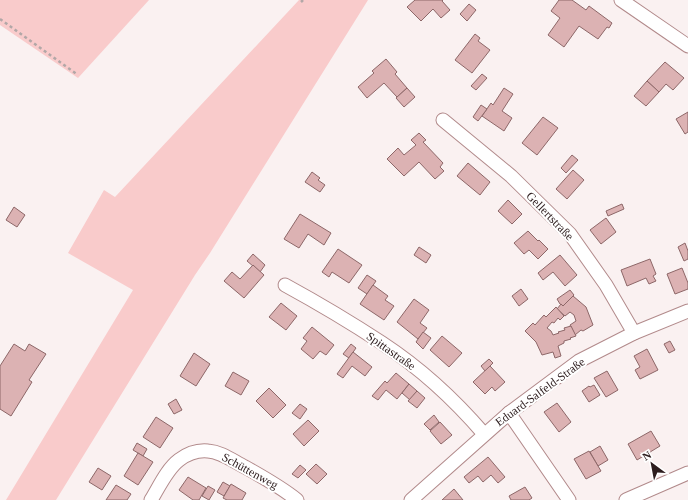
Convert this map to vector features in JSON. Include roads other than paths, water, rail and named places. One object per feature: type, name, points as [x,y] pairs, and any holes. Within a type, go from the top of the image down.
[{"type":"street","points":[[621,0],[688,46]]},
{"type":"street","name":"Gellertstraße","points":[[443,120],[511,176],[570,234],[606,285],[634,333]]},
{"type":"street","name":"Spittastraße","points":[[285,285],[334,312],[377,339],[412,365],[441,389],[484,434]]},
{"type":"street","name":"Eduard-Salfeld-Straße","points":[[411,500],[509,412],[579,361],[634,333],[688,311]]},
{"type":"street","points":[[509,412],[569,500]]},
{"type":"street","name":"Schüttenweg","points":[[151,500],[173,465],[179,459],[193,453],[208,451],[223,455],[243,466],[281,488],[297,500]]},
{"type":"street","points":[[626,500],[688,473]]}]
